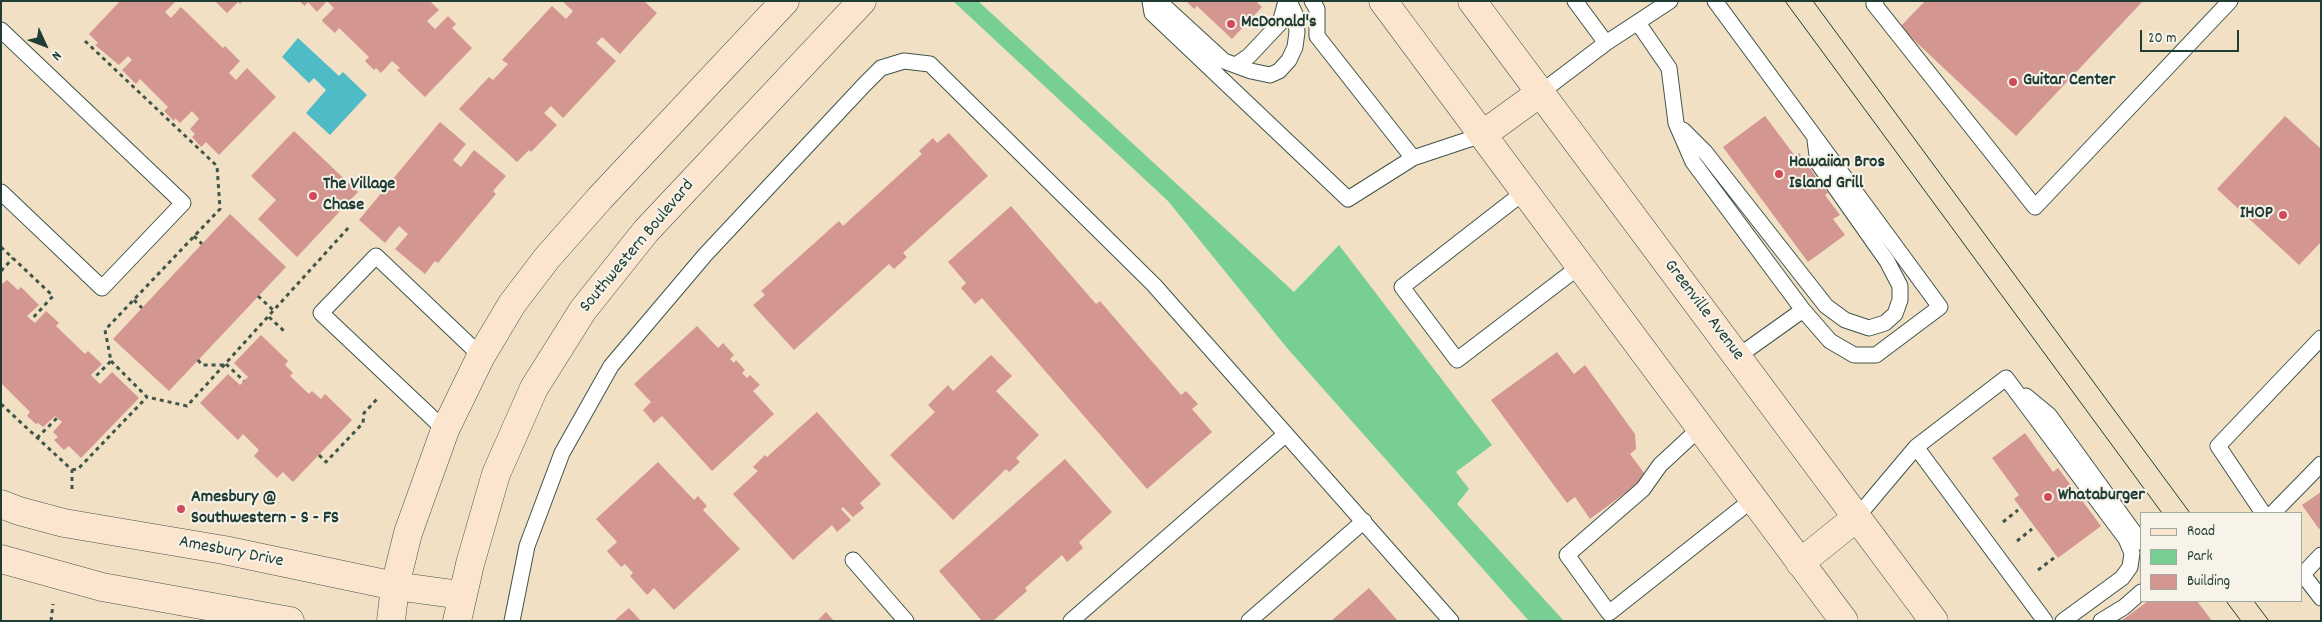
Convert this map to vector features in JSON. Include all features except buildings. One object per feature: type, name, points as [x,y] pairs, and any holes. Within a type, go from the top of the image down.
[{"type":"street","points":[[391,621],[395,586],[408,533],[444,430],[481,356],[512,304],[547,258],[600,198],[784,1]]},
{"type":"street","name":"Southwestern Boulevard","points":[[459,608],[496,474],[534,388],[583,310],[646,231],[862,1]]},
{"type":"street","points":[[1382,1],[1844,621]]},
{"type":"street","name":"Greenville Avenue","points":[[1472,1],[1934,621]]},
{"type":"street","points":[[1482,135],[1540,92]]},
{"type":"street","name":"Amesbury Drive","points":[[1,504],[19,511],[64,523],[224,550],[395,586],[459,608]]},
{"type":"street","points":[[1800,563],[1857,517]]},
{"type":"street","points":[[1,559],[102,588],[290,621]]},
{"type":"lane","points":[[1150,1],[1152,14],[1348,199],[1413,158],[1482,135]]},
{"type":"lane","points":[[1154,1],[1163,5],[1212,53],[1224,61],[1251,72],[1270,74],[1279,71],[1289,60],[1295,47],[1297,32],[1295,14],[1287,1]]},
{"type":"lane","points":[[1236,65],[1249,56],[1280,23],[1287,1]]},
{"type":"lane","points":[[1312,1],[1317,9],[1317,36],[1413,158]]},
{"type":"lane","points":[[1575,1],[1606,43]]},
{"type":"lane","points":[[1540,92],[1606,43],[1638,24],[1670,1]]},
{"type":"lane","points":[[1638,24],[1670,68],[1676,123],[1693,162],[1802,310],[1830,340],[1854,355],[1876,355],[1940,307],[1715,1]]},
{"type":"lane","points":[[1876,1],[1874,4],[2035,207],[2230,1]]},
{"type":"lane","points":[[1,30],[183,203],[102,288],[1,192]]},
{"type":"lane","points":[[512,621],[527,546],[562,453],[611,366],[705,255],[864,85],[881,68],[904,61],[930,64],[1154,285],[1452,621]]},
{"type":"lane","points":[[1676,123],[1705,152],[1826,306],[1845,320],[1869,328],[1885,323],[1895,314],[1900,300],[1900,286],[1886,261],[1818,163],[1815,138]]},
{"type":"lane","points":[[1524,192],[1402,287],[1457,360],[1580,266]]},
{"type":"lane","points":[[444,430],[321,313],[376,256],[481,356]]},
{"type":"lane","points":[[1737,357],[1802,310]]},
{"type":"lane","points":[[2262,512],[2218,446],[2321,338]]},
{"type":"lane","points":[[1857,517],[1916,447],[2006,378]]},
{"type":"lane","points":[[2006,378],[2049,415],[2140,541]]},
{"type":"lane","points":[[2006,378],[2126,539],[2132,553],[2130,566],[2122,578],[2063,621]]},
{"type":"lane","points":[[1700,428],[1660,465],[1643,488],[1567,555],[1610,613],[1753,499]]},
{"type":"lane","points":[[1071,621],[1286,434]]},
{"type":"lane","points":[[1916,447],[2045,621]]},
{"type":"lane","points":[[2274,512],[2321,464]]},
{"type":"lane","points":[[1249,621],[1364,521]]},
{"type":"lane","points":[[2321,555],[2302,573],[2321,598]]},
{"type":"lane","points":[[853,560],[906,621]]},
{"type":"lane","points":[[2101,621],[2124,607],[2140,593]]},
{"type":"path","points":[[85,41],[217,166],[220,209],[105,330],[111,361],[148,396],[187,406],[350,226]]},
{"type":"path","points":[[194,236],[202,244]]},
{"type":"path","points":[[1,247],[53,296],[31,320]]},
{"type":"path","points":[[1,271],[13,258]]},
{"type":"path","points":[[258,296],[275,311]]},
{"type":"path","points":[[134,300],[142,308]]},
{"type":"path","points":[[269,317],[284,332]]},
{"type":"path","points":[[198,360],[202,365],[226,365],[244,381]]},
{"type":"path","points":[[94,378],[111,361]]},
{"type":"path","points":[[319,455],[326,462],[363,423],[364,412],[394,382]]},
{"type":"path","points":[[72,470],[78,469],[148,396]]},
{"type":"path","points":[[1,404],[72,470],[72,495]]},
{"type":"path","points":[[37,438],[57,418]]},
{"type":"path","points":[[51,621],[53,598]]},
{"type":"green space","points":[[953,1],[978,1],[1294,292],[1339,245],[1492,445],[1456,472],[1469,489],[1457,504],[1564,621],[1529,621],[1287,348],[1168,201]]},
{"type":"water","points":[[298,38],[339,76],[343,72],[367,95],[330,135],[306,113],[326,90],[314,78],[309,83],[282,57]]},
{"type":"tram line","points":[[1785,1],[2161,512]]},
{"type":"tram line","points":[[1813,1],[2189,512]]},
{"type":"tram line","points":[[2227,602],[2241,621]]},
{"type":"tram line","points":[[2255,602],[2269,621]]},
{"type":"place","name":"McDonald's","points":[[1231,24]]},
{"type":"place","name":"Guitar Center","points":[[2013,82]]},
{"type":"place","name":"Hawaiian Bros Island Grill","points":[[1779,174]]},
{"type":"place","name":"The Village Chase","points":[[313,196]]},
{"type":"place","name":"IHOP","points":[[2283,215]]},
{"type":"place","name":"Whataburger","points":[[2048,497]]},
{"type":"place","name":"Amesbury @ Southwestern - S - FS","points":[[181,509]]}]
